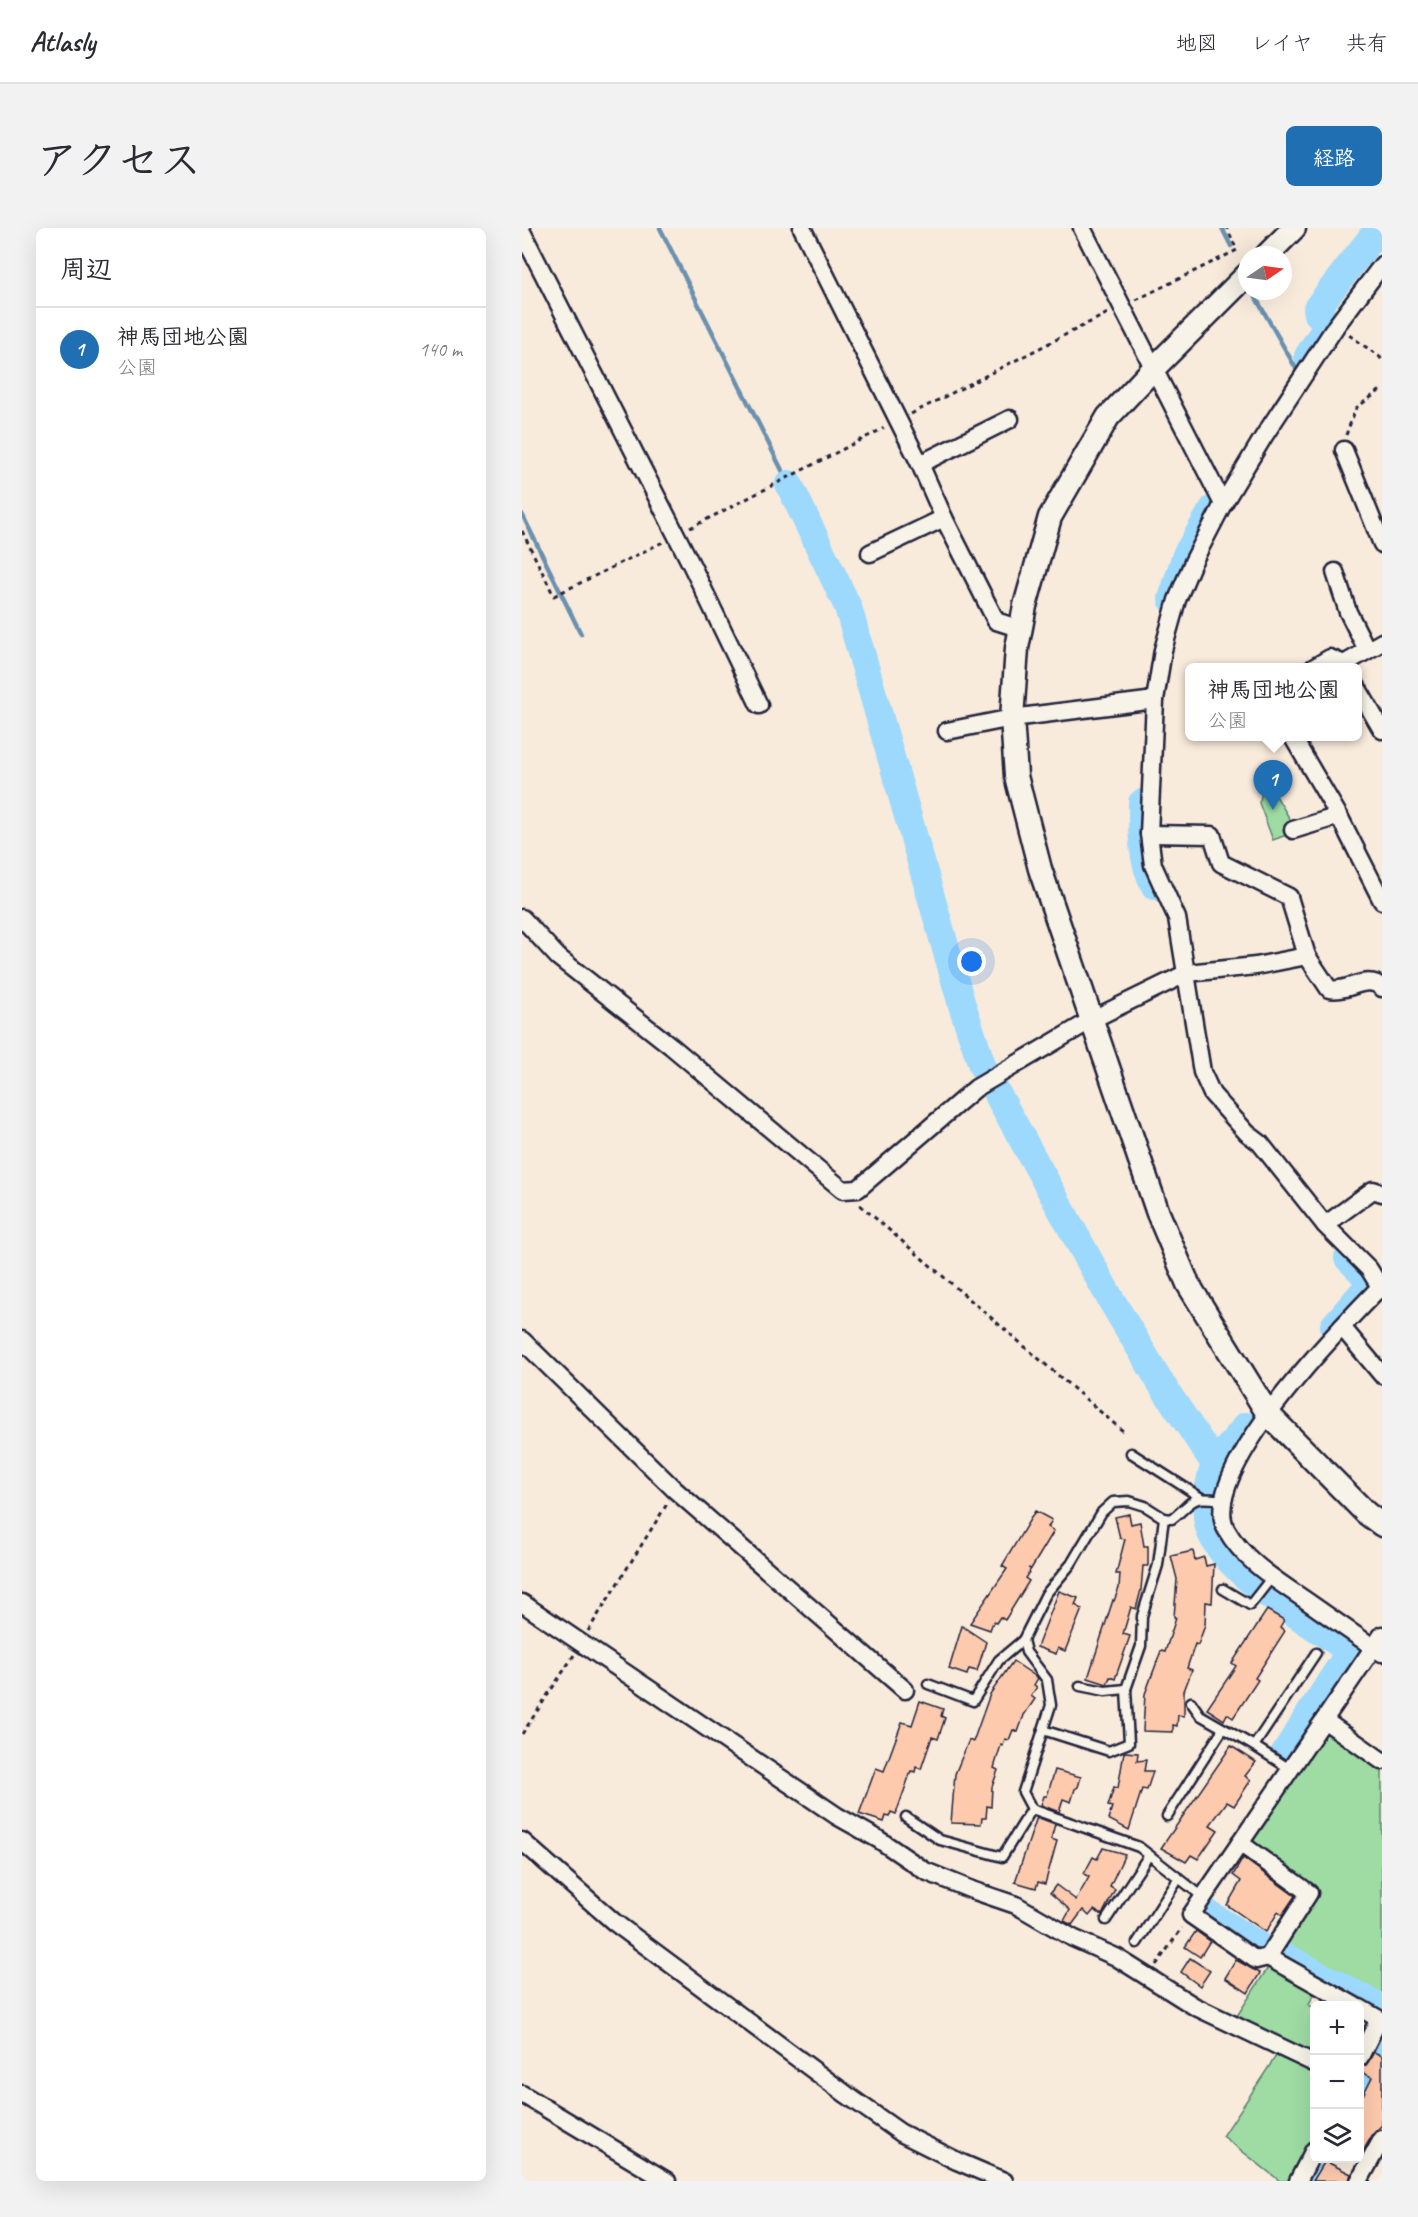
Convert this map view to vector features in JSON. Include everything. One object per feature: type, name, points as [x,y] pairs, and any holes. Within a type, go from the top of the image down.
[{"type":"street","points":[[802,228],[996,621],[1021,629]]},
{"type":"street","points":[[1082,228],[1120,307],[1154,368],[1222,504]]},
{"type":"street","points":[[1276,246],[1294,228]]},
{"type":"street","points":[[522,232],[692,566],[759,705]]},
{"type":"street","points":[[1240,1843],[1309,1893],[1268,1957],[1256,1960],[1191,1915],[1290,1769],[1324,1720],[1379,1645],[1270,1580],[1237,1545],[1225,1526],[1220,1500],[1237,1461],[1268,1414],[1342,1327],[1381,1289],[1369,1269],[1325,1225],[1260,1143],[1247,1133],[1212,1094],[1202,1072],[1177,918],[1153,865],[1149,834],[1155,700],[1163,650],[1177,600],[1222,504],[1336,326],[1382,265]]},
{"type":"street","points":[[1238,284],[1108,417],[1050,517],[1017,648],[1012,718],[1016,776],[1040,869],[1158,1213],[1188,1284],[1268,1414],[1366,1513],[1382,1525]]},
{"type":"street","points":[[920,464],[1010,418]]},
{"type":"street","points":[[1344,450],[1382,544]]},
{"type":"street","points":[[870,554],[944,518]]},
{"type":"street","points":[[1335,572],[1348,612],[1375,646],[1350,663]]},
{"type":"street","points":[[1322,663],[1330,658],[1339,663]]},
{"type":"street","points":[[1362,696],[1382,730]]},
{"type":"street","points":[[947,731],[1012,718],[1155,700]]},
{"type":"street","points":[[1295,741],[1339,816],[1382,901]]},
{"type":"street","points":[[1293,830],[1339,816]]},
{"type":"street","points":[[1149,834],[1212,835],[1221,863],[1289,897],[1307,956],[1329,989],[1337,991],[1371,981],[1382,988]]},
{"type":"street","points":[[522,918],[558,957],[671,1046],[843,1190],[858,1189],[976,1088],[1093,1019],[1186,973],[1256,966],[1307,956]]},
{"type":"street","points":[[1325,1225],[1373,1190],[1382,1193]]},
{"type":"street","points":[[1342,1327],[1382,1375]]},
{"type":"street","points":[[522,1340],[675,1490],[905,1690]]},
{"type":"street","points":[[522,1603],[837,1816],[878,1839],[924,1871],[1016,1905],[1073,1938],[1116,1957],[1194,2006],[1310,2061]]},
{"type":"street","points":[[1324,1720],[1382,1761]]},
{"type":"street","points":[[522,1841],[614,1922],[847,2095],[901,2133],[1004,2181]]},
{"type":"street","points":[[1268,1957],[1346,2001]]},
{"type":"street","points":[[1364,2011],[1379,2019],[1364,2048]]},
{"type":"street","points":[[522,2094],[667,2181]]},
{"type":"street","points":[[1359,2181],[1382,2139]]},
{"type":"street","points":[[1298,2181],[1310,2158]]},
{"type":"lane","points":[[1131,1453],[1202,1497],[1220,1500]]},
{"type":"lane","points":[[928,1684],[973,1701],[999,1660],[1023,1640],[1046,1594],[1071,1564],[1102,1512],[1113,1502],[1129,1501],[1145,1506],[1164,1518],[1172,1519],[1190,1502],[1202,1497]]},
{"type":"lane","points":[[1043,1730],[1109,1750],[1129,1743],[1126,1689],[1141,1646],[1142,1616],[1158,1565],[1164,1518]]},
{"type":"lane","points":[[1223,1589],[1250,1605],[1270,1580]]},
{"type":"lane","points":[[1023,1640],[1026,1652],[1047,1680],[1051,1705],[1023,1791],[1032,1809],[1139,1847],[1203,1897]]},
{"type":"lane","points":[[1254,1746],[1316,1653]]},
{"type":"lane","points":[[1080,1686],[1105,1691],[1126,1689]]},
{"type":"lane","points":[[1191,1701],[1200,1715],[1290,1769]]},
{"type":"lane","points":[[1167,1816],[1223,1729]]},
{"type":"lane","points":[[906,1817],[940,1840],[1002,1857],[1032,1809]]},
{"type":"lane","points":[[1106,1920],[1149,1855]]},
{"type":"lane","points":[[1137,1943],[1179,1878]]},
{"type":"path","points":[[522,531],[554,596],[1120,307],[1237,250],[1227,228]]},
{"type":"path","points":[[1336,326],[1380,357],[1382,361]]},
{"type":"path","points":[[1344,450],[1347,430],[1356,408],[1382,389]]},
{"type":"path","points":[[843,1190],[1124,1432]]},
{"type":"path","points":[[522,1734],[675,1490]]},
{"type":"path","points":[[1148,1976],[1191,1915]]},
{"type":"green space","points":[[1266,779],[1297,831],[1273,840],[1259,803]]},
{"type":"green space","points":[[1324,1720],[1382,1761],[1382,1998],[1277,1943],[1309,1892],[1240,1843]]},
{"type":"green space","points":[[1269,1966],[1314,1993],[1309,2005],[1310,2052],[1237,2016]]},
{"type":"green space","points":[[1278,2053],[1310,2069],[1310,2146],[1291,2181],[1280,2181],[1223,2136]]},
{"type":"building","points":[[1035,1511],[1052,1520],[1048,1527],[1054,1531],[1025,1578],[1029,1581],[1005,1620],[1000,1617],[996,1623],[993,1622],[990,1630],[970,1623],[1007,1569],[1002,1566]]},
{"type":"building","points":[[1129,1514],[1131,1524],[1140,1522],[1144,1546],[1148,1546],[1148,1566],[1143,1566],[1141,1590],[1136,1609],[1131,1607],[1123,1634],[1130,1636],[1115,1679],[1110,1677],[1107,1684],[1088,1678],[1119,1588],[1120,1574],[1116,1574],[1125,1539],[1120,1538],[1115,1517]]},
{"type":"building","points":[[1193,1551],[1195,1560],[1204,1557],[1206,1566],[1214,1564],[1212,1603],[1206,1602],[1205,1625],[1198,1645],[1195,1644],[1187,1668],[1192,1670],[1184,1691],[1184,1716],[1178,1715],[1177,1726],[1173,1725],[1173,1732],[1143,1731],[1145,1694],[1161,1651],[1165,1652],[1176,1618],[1174,1617],[1177,1579],[1171,1556]]},
{"type":"building","points":[[1059,1591],[1078,1598],[1075,1605],[1082,1609],[1065,1651],[1058,1648],[1056,1654],[1037,1647]]},
{"type":"building","points":[[1267,1610],[1284,1620],[1280,1627],[1285,1631],[1255,1678],[1258,1680],[1233,1718],[1227,1714],[1224,1720],[1207,1709],[1236,1666],[1232,1663]]},
{"type":"building","points":[[962,1626],[986,1642],[977,1671],[969,1669],[967,1675],[949,1669]]},
{"type":"building","points":[[1013,1661],[1038,1678],[1034,1685],[1037,1687],[1031,1696],[1035,1699],[1024,1715],[1018,1732],[1013,1730],[1009,1740],[1005,1739],[1003,1746],[1001,1745],[994,1768],[998,1770],[992,1787],[991,1807],[987,1806],[986,1818],[982,1818],[981,1824],[951,1823],[955,1774],[969,1740],[973,1742],[990,1694]]},
{"type":"building","points":[[920,1701],[943,1709],[941,1716],[945,1718],[938,1739],[932,1737],[921,1769],[916,1767],[915,1772],[911,1771],[896,1814],[891,1812],[889,1817],[886,1816],[884,1822],[859,1814],[876,1768],[884,1771],[902,1722],[912,1725]]},
{"type":"building","points":[[1231,1746],[1256,1762],[1245,1776],[1251,1780],[1234,1806],[1227,1802],[1210,1825],[1218,1830],[1198,1859],[1191,1855],[1186,1862],[1161,1848]]},
{"type":"building","points":[[1124,1752],[1138,1753],[1137,1761],[1146,1760],[1144,1771],[1153,1771],[1147,1790],[1142,1789],[1129,1830],[1108,1819],[1112,1807],[1108,1806],[1114,1787],[1118,1788]]},
{"type":"building","points":[[1055,1770],[1081,1777],[1071,1802],[1063,1799],[1059,1812],[1041,1805],[1044,1796],[1047,1796]]},
{"type":"building","points":[[1037,1817],[1055,1824],[1051,1839],[1057,1841],[1045,1884],[1038,1882],[1036,1888],[1015,1882]]},
{"type":"building","points":[[1103,1848],[1125,1854],[1110,1886],[1115,1889],[1102,1915],[1094,1910],[1089,1916],[1083,1910],[1072,1925],[1064,1921],[1070,1910],[1050,1893],[1056,1885],[1076,1900],[1089,1877],[1084,1874],[1093,1857],[1097,1859]]},
{"type":"building","points":[[1243,1858],[1295,1896],[1282,1915],[1278,1912],[1266,1932],[1227,1905],[1241,1881],[1233,1875]]},
{"type":"building","points":[[1196,1931],[1210,1941],[1200,1957],[1185,1947]]},
{"type":"building","points":[[1190,1958],[1210,1971],[1200,1986],[1181,1972]]},
{"type":"building","points":[[1236,1960],[1260,1973],[1248,1993],[1225,1978]]},
{"type":"building","points":[[1374,2052],[1382,2056],[1382,2125],[1373,2134],[1364,2149],[1364,2093],[1372,2077],[1364,2073],[1364,2066]]},
{"type":"building","points":[[1324,2163],[1329,2163],[1351,2174],[1349,2181],[1313,2181]]},
{"type":"waterway","points":[[660,228],[789,484]]},
{"type":"waterway","points":[[1222,228],[1231,246]]},
{"type":"waterway","points":[[1308,356],[1329,323],[1318,314],[1317,308],[1379,228]]},
{"type":"waterway","points":[[1257,300],[1298,372]]},
{"type":"waterway","points":[[789,484],[848,607],[962,1005],[983,1068],[1110,1298],[1162,1385],[1215,1464],[1206,1507],[1208,1525],[1220,1549],[1251,1581],[1344,1647],[1345,1659],[1284,1754]]},
{"type":"waterway","points":[[1172,599],[1186,555],[1213,509]]},
{"type":"waterway","points":[[522,514],[581,634]]},
{"type":"waterway","points":[[1142,803],[1142,835],[1145,856],[1155,886]]},
{"type":"waterway","points":[[1334,1326],[1372,1282],[1348,1258]]},
{"type":"waterway","points":[[1215,1464],[1246,1426]]},
{"type":"waterway","points":[[1209,1914],[1264,1949]]},
{"type":"waterway","points":[[1282,1955],[1382,2008]]},
{"type":"waterway","points":[[1364,2072],[1382,2034]]},
{"type":"waterway","points":[[1308,2181],[1317,2163]]},
{"type":"place","name":"神馬団地公園","points":[[1273,810]]}]
